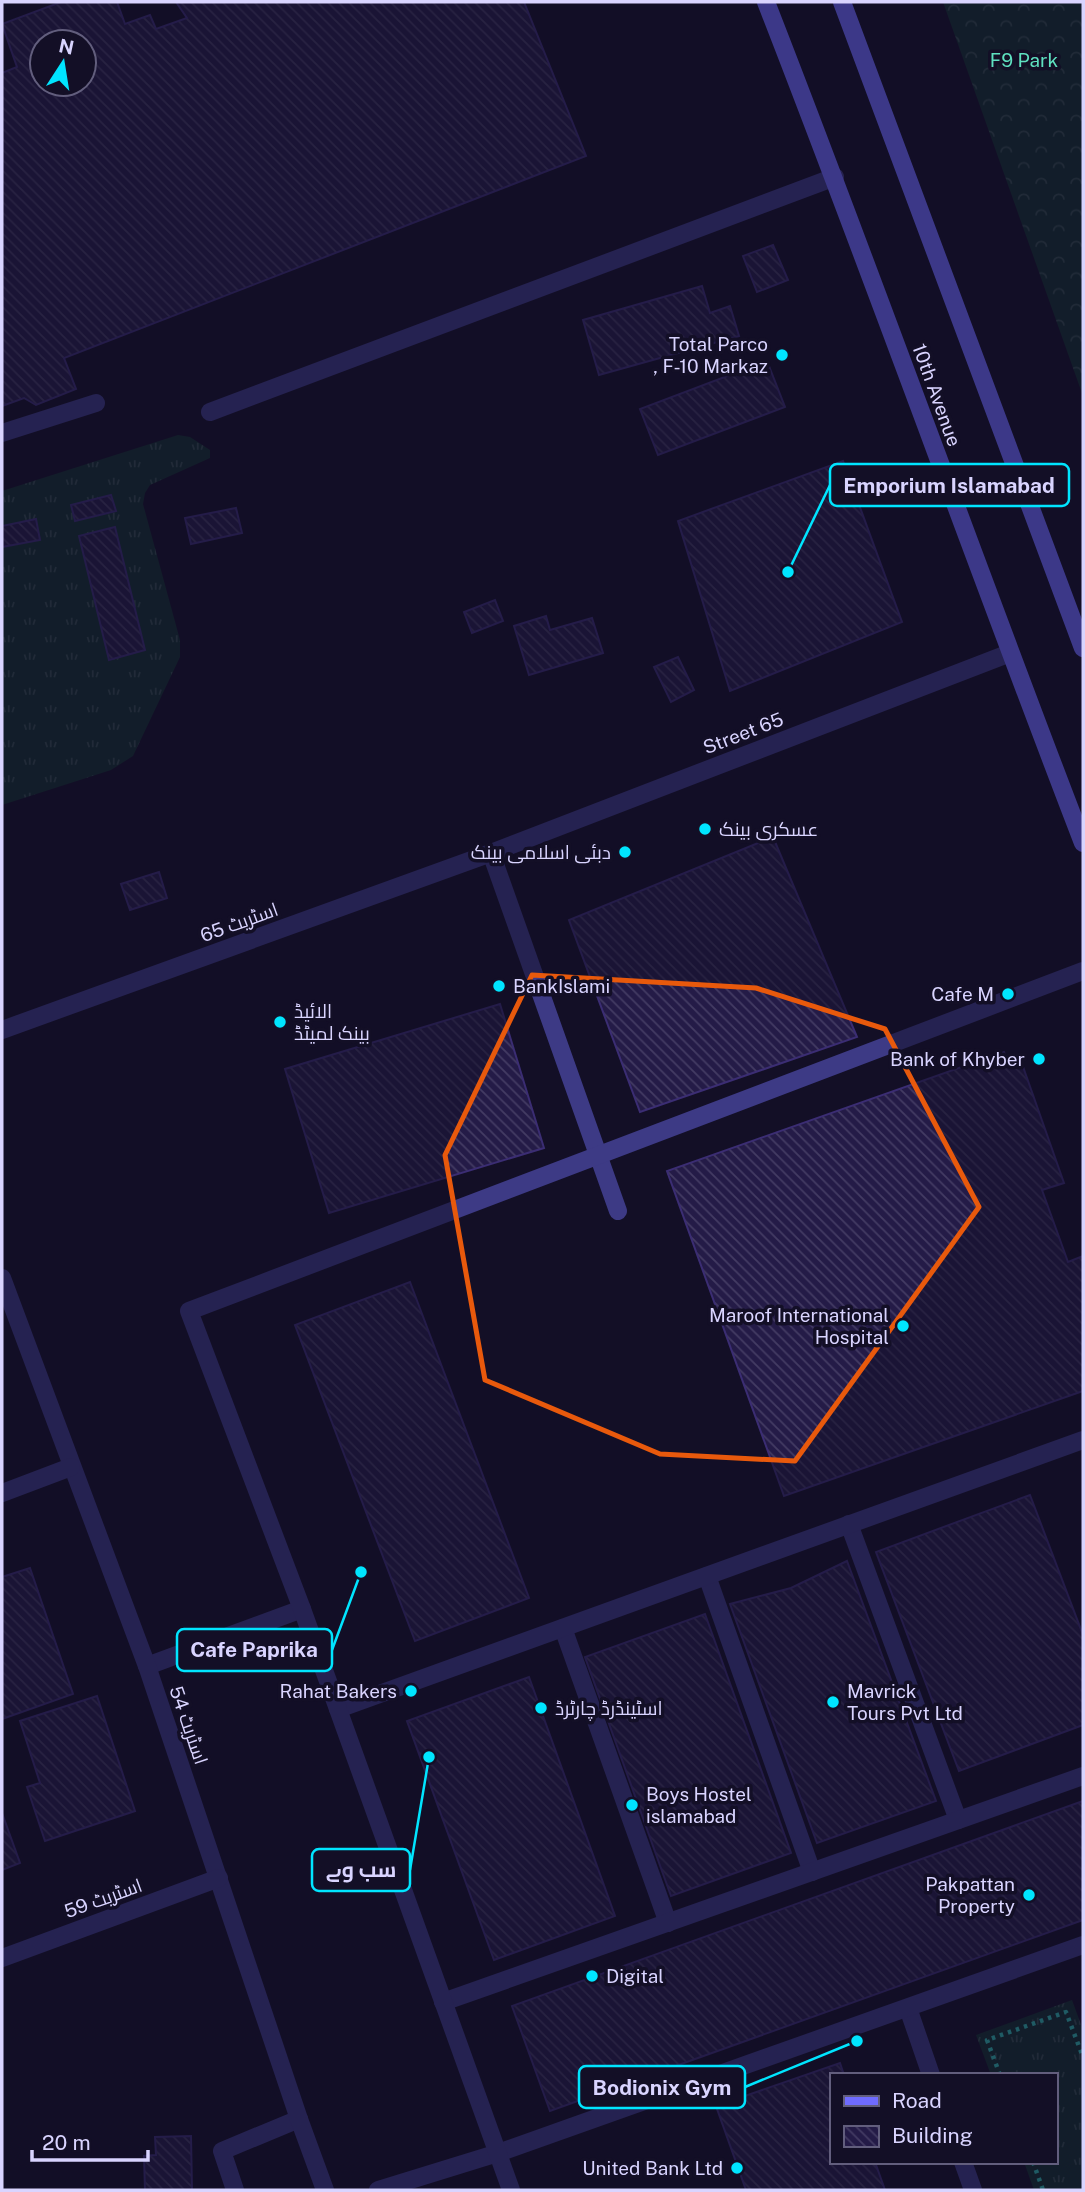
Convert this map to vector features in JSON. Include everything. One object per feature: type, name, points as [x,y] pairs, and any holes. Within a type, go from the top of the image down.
[{"type":"main road","name":"10th Avenue","points":[[766,2],[835,177],[1010,653],[1083,843]]},
{"type":"main road","points":[[842,2],[1083,648]]},
{"type":"street","points":[[210,412],[835,177]]},
{"type":"street","points":[[2,433],[96,403]]},
{"type":"street","name":"Street 65","points":[[491,853],[1010,653]]},
{"type":"street","points":[[491,853],[618,1211]]},
{"type":"street","name":"اسٹریٹ 65","points":[[2,1030],[491,853]]},
{"type":"street","points":[[512,2190],[302,1609],[190,1311],[1083,971]]},
{"type":"street","name":"اسٹریٹ 54","points":[[2,1278],[147,1666],[299,2119],[326,2190]]},
{"type":"street","points":[[338,1709],[1083,1440]]},
{"type":"street","points":[[2,1493],[71,1467]]},
{"type":"street","points":[[849,1524],[958,1820]]},
{"type":"street","points":[[707,1576],[813,1872]]},
{"type":"street","points":[[147,1666],[302,1609]]},
{"type":"street","points":[[563,1628],[668,1923]]},
{"type":"street","points":[[443,2002],[1083,1776]]},
{"type":"street","name":"اسٹریٹ 59","points":[[2,1958],[219,1878]]},
{"type":"street","points":[[378,2190],[498,2153],[1083,1945]]},
{"type":"street","points":[[908,2008],[930,2073]]},
{"type":"street","points":[[235,2190],[222,2151],[299,2119]]},
{"type":"street","points":[[964,2164],[973,2190]]},
{"type":"path","points":[[999,2073],[987,2040],[1066,2012],[1083,2057]]},
{"type":"path","points":[[1033,2164],[1043,2190]]},
{"type":"highlighted area","points":[[532,975],[756,988],[885,1029],[979,1207],[795,1461],[660,1454],[485,1380],[445,1155]]},
{"type":"green space","name":"F9 Park","points":[[943,2],[1083,2],[1083,396]]},
{"type":"green space","points":[[178,435],[190,437],[210,450],[210,458],[150,485],[145,493],[143,504],[180,640],[180,657],[133,756],[111,770],[2,805],[2,491]]},
{"type":"green space","points":[[1072,2000],[1083,2030],[1083,2190],[1034,2190],[1025,2164],[1057,2164],[1057,2073],[990,2073],[976,2035]]},
{"type":"building","points":[[61,2],[117,2],[125,24],[150,15],[156,29],[187,18],[176,2],[524,2],[586,156],[64,358],[76,389],[36,405],[24,398],[2,406],[2,73],[17,67],[2,24]]},
{"type":"building","points":[[773,245],[788,280],[757,292],[743,256]]},
{"type":"building","points":[[702,286],[710,313],[730,306],[739,336],[599,375],[583,320]]},
{"type":"building","points":[[767,361],[785,407],[658,455],[640,409]]},
{"type":"building","points":[[843,461],[902,622],[730,691],[678,521]]},
{"type":"building","points":[[111,495],[116,511],[75,521],[71,505]]},
{"type":"building","points":[[236,508],[242,533],[191,544],[185,518]]},
{"type":"building","points":[[36,519],[40,540],[2,547],[2,526]]},
{"type":"building","points":[[115,527],[145,650],[109,660],[79,536]]},
{"type":"building","points":[[495,600],[503,621],[472,633],[464,612]]},
{"type":"building","points":[[546,616],[550,630],[592,618],[603,653],[529,675],[514,626]]},
{"type":"building","points":[[678,657],[694,690],[671,702],[654,667]]},
{"type":"building","points":[[773,837],[857,1037],[640,1112],[569,920]]},
{"type":"building","points":[[159,872],[167,898],[130,910],[121,884]]},
{"type":"building","points":[[500,1004],[544,1148],[329,1213],[285,1069]]},
{"type":"building","name":"Maroof International Hospital","points":[[1004,1052],[1009,1065],[1021,1061],[1064,1183],[1042,1190],[1068,1262],[1083,1256],[1083,1391],[784,1496],[667,1171]]},
{"type":"building","points":[[410,1282],[529,1598],[415,1641],[295,1325]]},
{"type":"building","points":[[1030,1495],[1083,1635],[1083,1725],[959,1771],[876,1552]]},
{"type":"building","name":"Mavrick Tours Pvt Ltd","points":[[847,1561],[936,1801],[817,1843],[730,1604],[791,1588]]},
{"type":"building","points":[[30,1568],[73,1694],[2,1719],[2,1577]]},
{"type":"building","points":[[705,1614],[791,1853],[671,1896],[585,1657]]},
{"type":"building","points":[[529,1677],[615,1916],[494,1960],[407,1721]]},
{"type":"building","points":[[97,1696],[135,1811],[45,1841],[27,1787],[40,1783],[20,1721]]},
{"type":"building","points":[[1083,1801],[1083,1920],[550,2111],[512,2006]]},
{"type":"building","points":[[2,1813],[20,1863],[2,1870]]},
{"type":"building","points":[[840,2063],[843,2073],[830,2073],[830,2164],[876,2164],[885,2190],[746,2190],[716,2106]]},
{"type":"building","points":[[191,2136],[192,2190],[145,2190],[144,2156],[156,2155],[155,2137]]},
{"type":"place","name":"Total Parco , F-10 Markaz","points":[[782,355]]},
{"type":"place","name":"Emporium Islamabad","points":[[788,572]]},
{"type":"place","name":"عسکری بینک","points":[[705,829]]},
{"type":"place","name":"دبئی اسلامی بینک","points":[[625,852]]},
{"type":"place","name":"BankIslami","points":[[499,986]]},
{"type":"place","name":"Cafe M","points":[[1008,994]]},
{"type":"place","name":"الائیڈ بینک لمیٹڈ","points":[[280,1022]]},
{"type":"place","name":"Bank of Khyber","points":[[1039,1059]]},
{"type":"place","name":"Maroof International Hospital","points":[[903,1326]]},
{"type":"place","name":"Cafe Paprika","points":[[361,1572]]},
{"type":"place","name":"Rahat Bakers","points":[[411,1691]]},
{"type":"place","name":"Mavrick Tours Pvt Ltd","points":[[833,1702]]},
{"type":"place","name":"اسٹینڈرڈ چارٹرڈ","points":[[541,1708]]},
{"type":"place","name":"سب وے","points":[[429,1757]]},
{"type":"place","name":"Boys Hostel islamabad","points":[[632,1805]]},
{"type":"place","name":"Pakpattan Property","points":[[1029,1895]]},
{"type":"place","name":"Digital","points":[[592,1976]]},
{"type":"place","name":"Bodionix Gym","points":[[857,2041]]},
{"type":"place","name":"United Bank Ltd","points":[[737,2168]]}]
